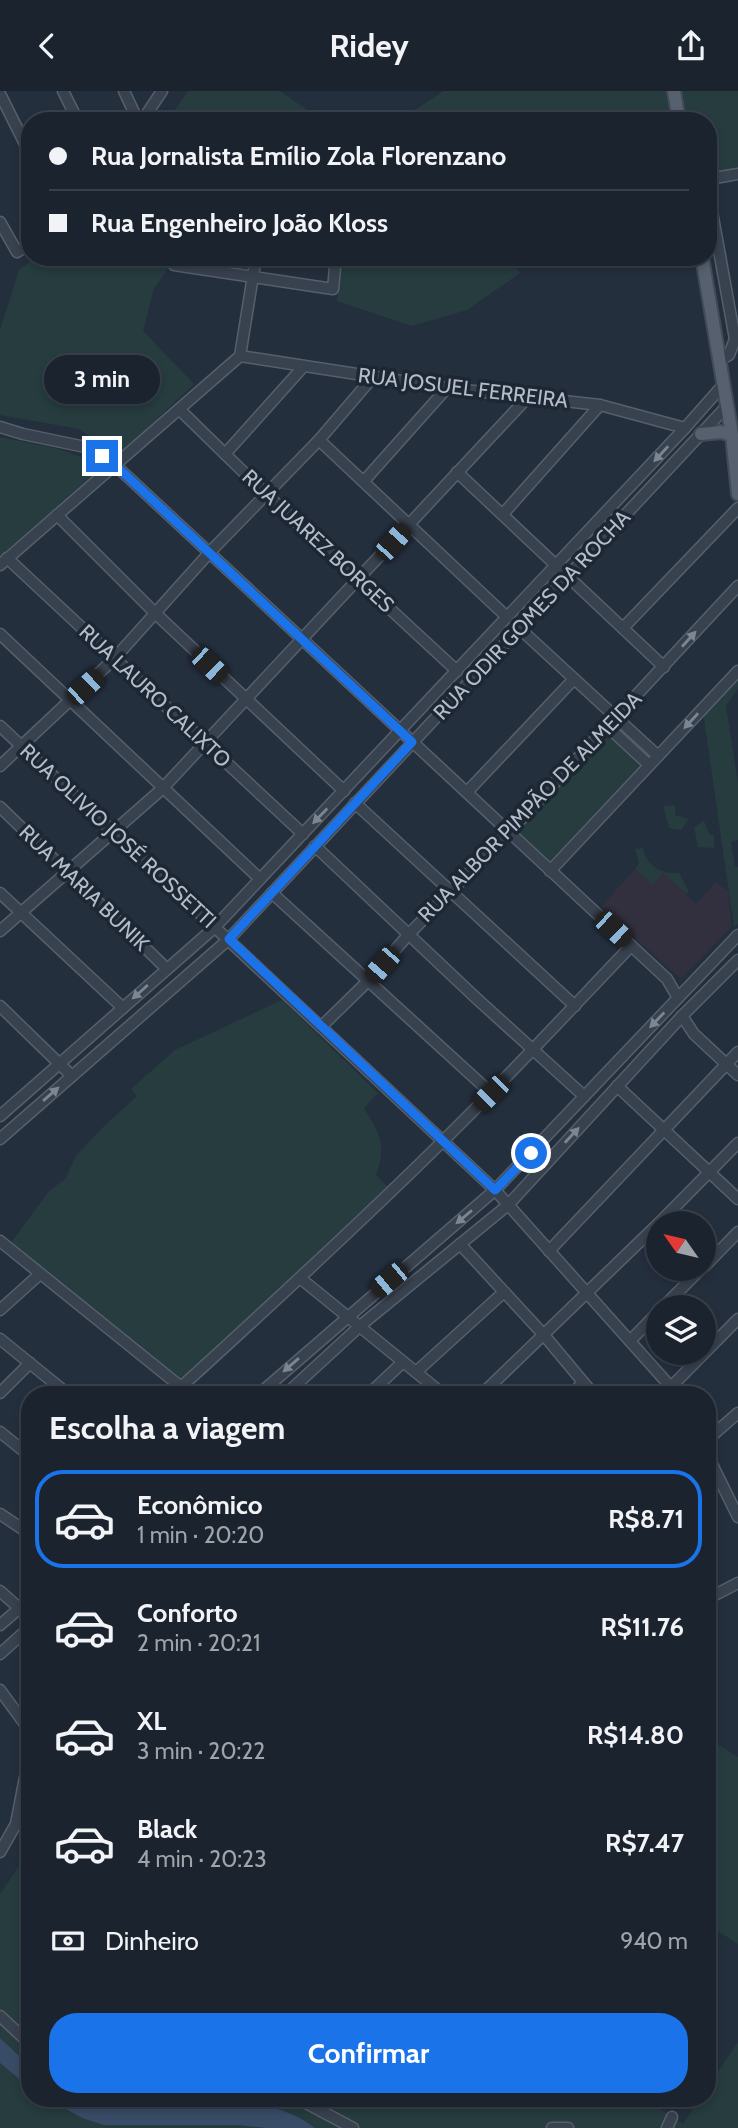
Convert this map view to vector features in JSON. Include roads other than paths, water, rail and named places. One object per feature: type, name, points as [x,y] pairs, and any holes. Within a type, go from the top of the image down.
[{"type":"main road","points":[[674,91],[678,112]]},
{"type":"main road","points":[[703,266],[732,435],[738,494]]},
{"type":"main road","points":[[701,434],[721,432],[732,435]]},
{"type":"street","points":[[63,91],[74,112]]},
{"type":"street","points":[[124,91],[135,112]]},
{"type":"street","points":[[147,112],[162,91]]},
{"type":"street","points":[[0,95],[21,136]]},
{"type":"street","points":[[717,178],[738,174]]},
{"type":"street","points":[[0,222],[17,252],[21,250]]},
{"type":"street","points":[[717,239],[735,339],[729,355],[719,361]]},
{"type":"street","points":[[199,266],[333,289],[335,266]]},
{"type":"street","points":[[4,561],[240,356],[255,266]]},
{"type":"street","name":"RUA JOSUEL FERREIRA","points":[[240,356],[447,388],[600,405],[685,428]]},
{"type":"street","points":[[225,454],[303,367]]},
{"type":"street","points":[[0,765],[114,659],[210,552],[319,440],[373,377]]},
{"type":"street","name":"RUA ODIR GOMES DA ROCHA","points":[[0,1116],[214,927],[401,731],[723,385]]},
{"type":"street","points":[[364,481],[447,388]]},
{"type":"street","points":[[0,931],[163,787],[527,398]]},
{"type":"street","points":[[503,514],[600,405]]},
{"type":"street","name":"RUA ODIR GOMES DA ROCHA","points":[[0,1139],[229,939],[727,406]]},
{"type":"street","name":"RUA JUAREZ BORGES","points":[[180,410],[267,495],[457,671]]},
{"type":"street","points":[[0,427],[90,448],[114,464],[667,979],[677,999]]},
{"type":"street","points":[[319,440],[507,617]]},
{"type":"street","points":[[457,472],[664,667]]},
{"type":"street","points":[[623,628],[738,507]]},
{"type":"street","points":[[57,515],[155,613],[344,791]]},
{"type":"street","name":"RUA LAURO CALIXTO","points":[[4,561],[303,834]]},
{"type":"street","name":"RUA ALBOR PIMPÃO DE ALMEIDA","points":[[321,1027],[509,832],[738,586]]},
{"type":"street","points":[[519,628],[658,756]]},
{"type":"street","points":[[0,634],[260,879]]},
{"type":"street","points":[[550,871],[738,671]]},
{"type":"street","points":[[467,792],[574,679]]},
{"type":"street","name":"RUA OLIVIO JOSÉ ROSSETTI","points":[[0,726],[495,1190],[670,1386]]},
{"type":"street","points":[[608,727],[649,765]]},
{"type":"street","points":[[355,803],[575,1006]]},
{"type":"street","name":"RUA MARIA BUNIK","points":[[0,807],[167,968]]},
{"type":"street","points":[[315,846],[584,1096]]},
{"type":"street","points":[[0,893],[123,1008]]},
{"type":"street","points":[[272,893],[491,1093]]},
{"type":"street","points":[[268,1386],[495,1190],[738,935]]},
{"type":"street","points":[[182,1386],[443,1141],[631,946]]},
{"type":"street","points":[[295,1386],[360,1326],[508,1205],[682,1016],[738,960]]},
{"type":"street","points":[[0,1006],[72,1076]]},
{"type":"street","points":[[682,1016],[694,1034],[738,1075]]},
{"type":"street","points":[[639,1039],[642,1047],[651,1050]]},
{"type":"street","points":[[549,1251],[738,1052]]},
{"type":"street","points":[[617,1086],[738,1199]]},
{"type":"street","points":[[672,1211],[738,1143]]},
{"type":"street","points":[[716,1254],[738,1232]]},
{"type":"street","points":[[490,1386],[646,1236]]},
{"type":"street","points":[[0,1241],[180,1386]]},
{"type":"street","points":[[460,1244],[543,1334],[586,1386]]},
{"type":"street","points":[[0,1310],[40,1274]]},
{"type":"street","points":[[300,1278],[431,1386]]},
{"type":"street","points":[[675,1295],[689,1281]]},
{"type":"street","points":[[416,1372],[504,1292]]},
{"type":"street","points":[[679,1386],[738,1318]]},
{"type":"street","points":[[629,1341],[646,1324]]},
{"type":"street","points":[[0,1339],[58,1386]]},
{"type":"street","points":[[378,1386],[403,1362]]},
{"type":"street","points":[[0,1393],[30,1363]]},
{"type":"street","points":[[580,1386],[583,1383]]},
{"type":"street","points":[[716,1428],[738,1413]]},
{"type":"street","points":[[0,1432],[21,1449]]},
{"type":"street","points":[[716,1472],[738,1517]]},
{"type":"street","points":[[0,1514],[21,1528]]},
{"type":"street","points":[[716,1594],[738,1583]]},
{"type":"street","points":[[0,1591],[19,1608],[0,1625]]},
{"type":"street","points":[[0,1654],[21,1635]]},
{"type":"street","points":[[0,1690],[21,1719]]},
{"type":"street","points":[[0,1852],[16,1824],[21,1798]]},
{"type":"street","points":[[0,2016],[21,2036]]},
{"type":"street","points":[[314,2107],[353,2128]]},
{"type":"street","points":[[667,2128],[672,2117]]},
{"type":"street","points":[[552,2128],[568,2128]]},
{"type":"water","points":[[0,2038],[21,2058],[21,2080],[0,2063]]},
{"type":"water","points":[[62,2107],[270,2107],[296,2116],[315,2128],[104,2125],[82,2118]]}]
